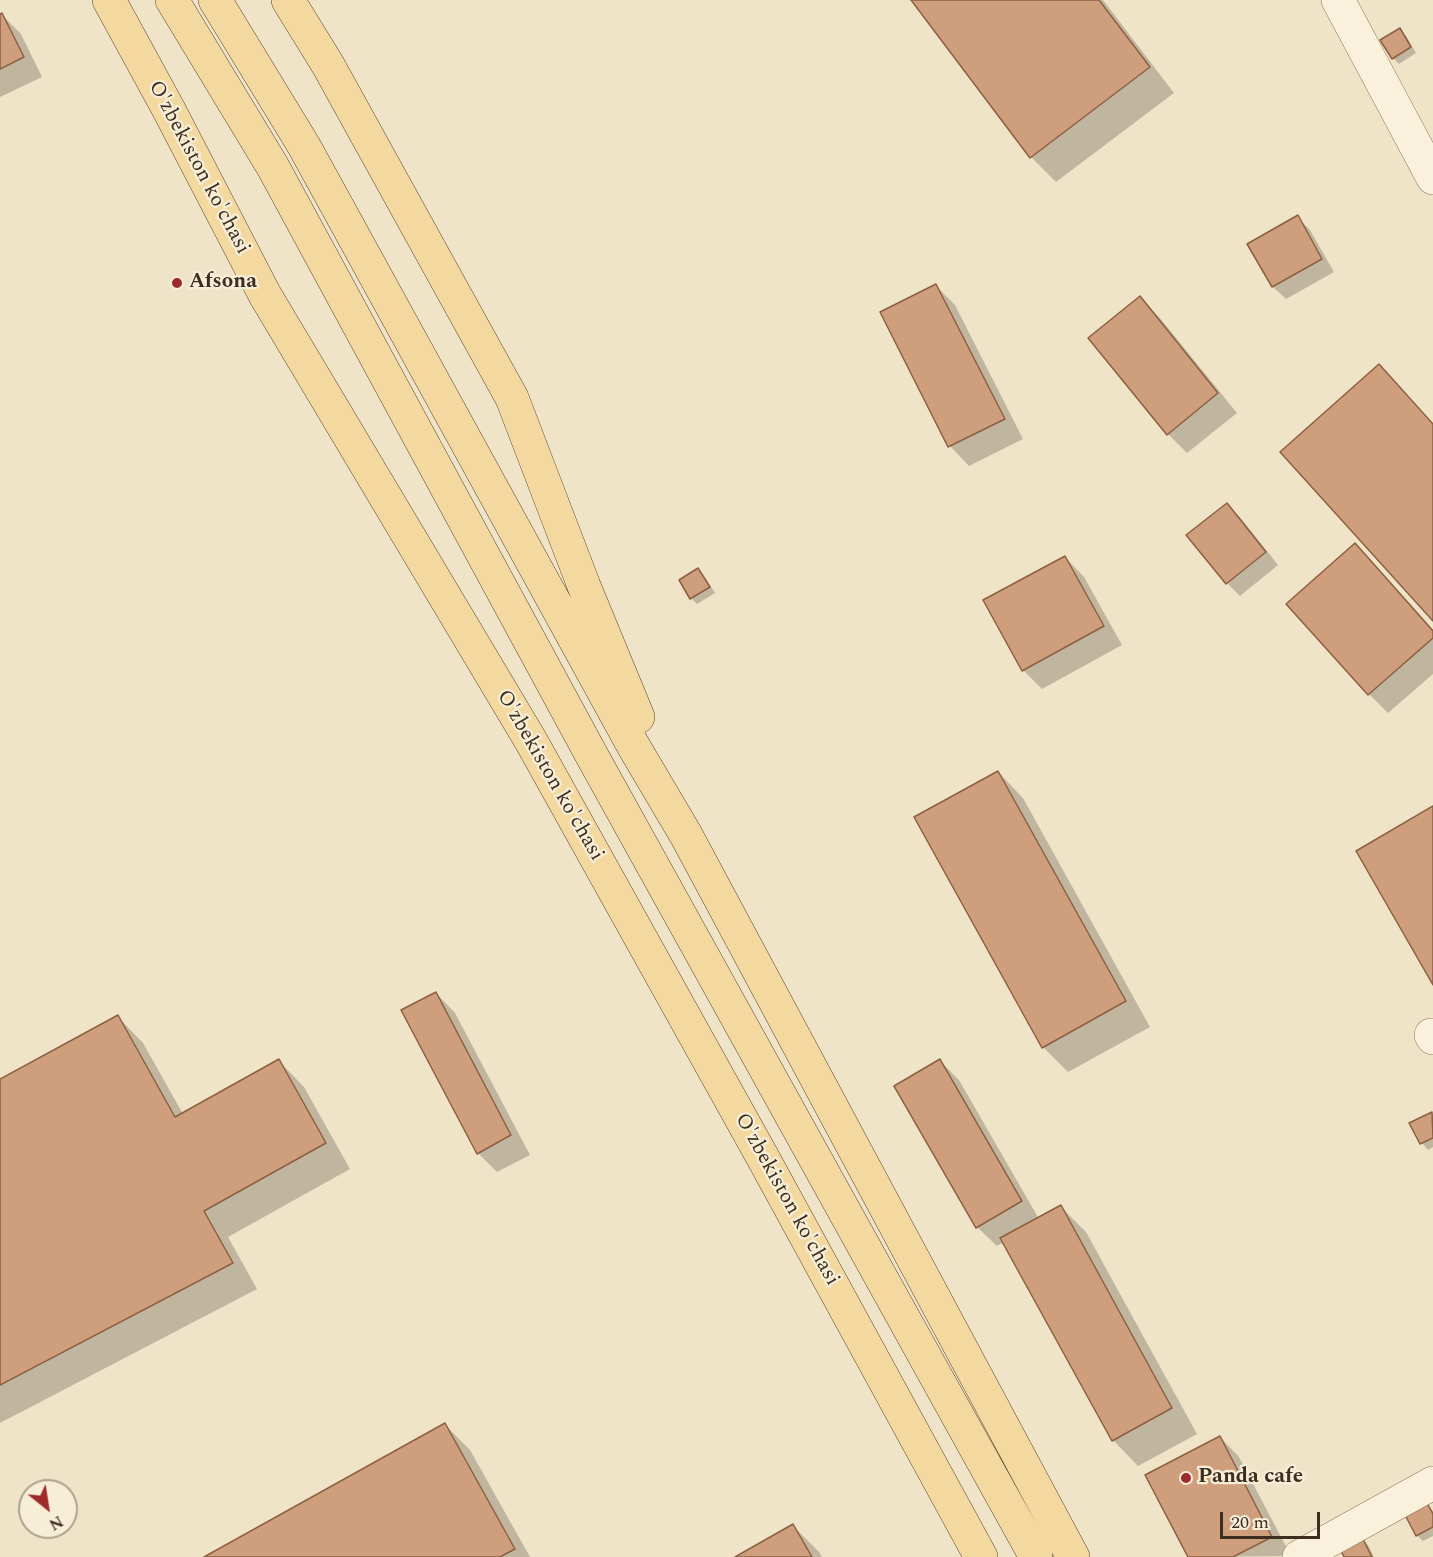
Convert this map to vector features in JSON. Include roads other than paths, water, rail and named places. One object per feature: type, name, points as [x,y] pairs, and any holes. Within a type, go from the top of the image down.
[{"type":"main road","name":"O'zbekiston ko'chasi","points":[[108,0],[169,110],[265,295],[531,741],[762,1156],[981,1557]]},
{"type":"main road","points":[[172,0],[273,167],[591,754],[1036,1557]]},
{"type":"main road","points":[[215,0],[304,146],[634,747],[686,835],[1073,1557]]},
{"type":"main road","points":[[288,0],[328,65],[512,398],[584,586],[686,835]]},
{"type":"main road","points":[[531,741],[591,754]]},
{"type":"street","points":[[1338,0],[1433,177]]},
{"type":"street","points":[[1299,1557],[1433,1483]]},
{"type":"place","name":"Afsona","points":[[177,283]]},
{"type":"place","name":"Panda cafe","points":[[1186,1478]]}]
